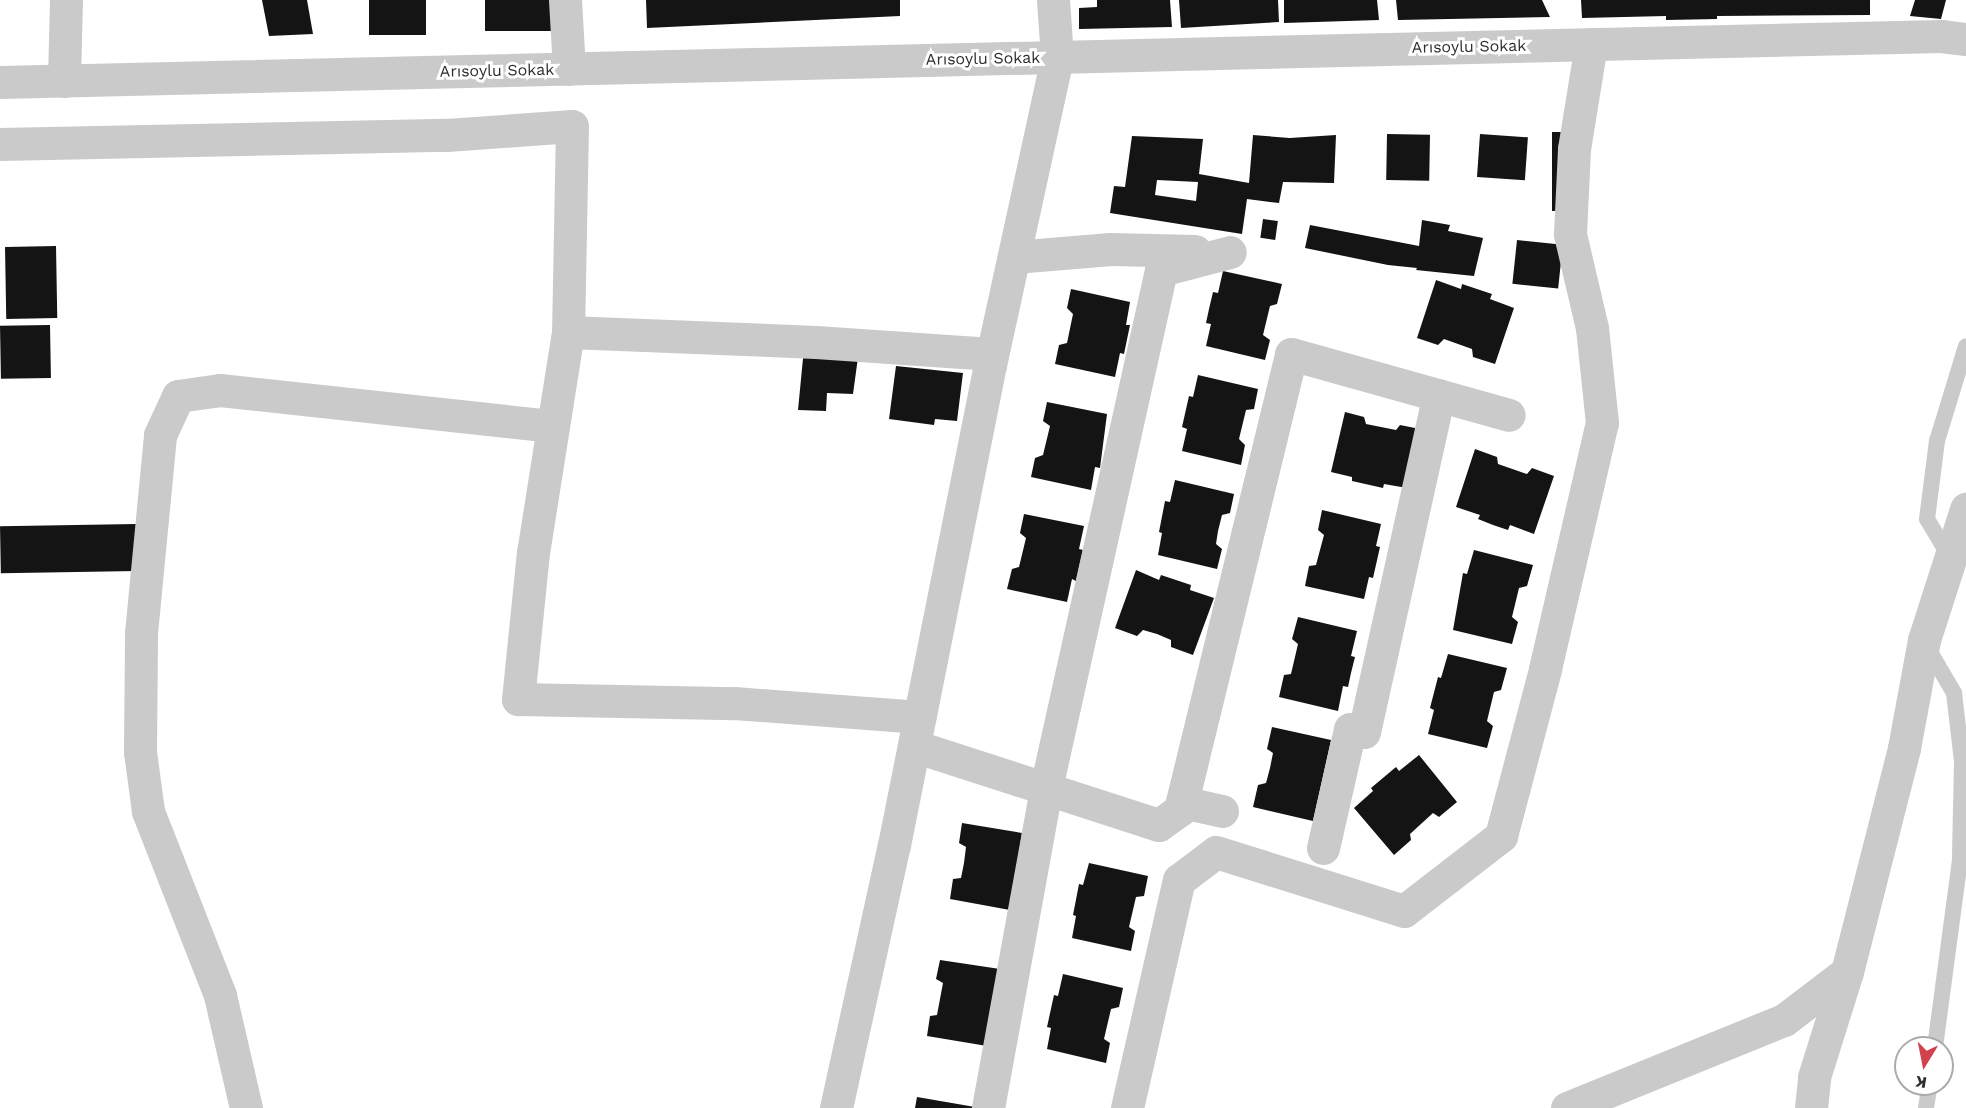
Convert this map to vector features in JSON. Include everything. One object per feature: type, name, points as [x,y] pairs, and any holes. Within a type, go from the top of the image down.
[{"type":"street","points":[[64,81],[66,0]]},
{"type":"street","points":[[565,0],[569,69]]},
{"type":"street","points":[[836,1108],[917,731],[992,354],[1057,57],[1053,0]]},
{"type":"street","name":"Arısoylu Sokak","points":[[0,82],[1941,36],[1966,39]]},
{"type":"street","points":[[1127,1108],[1179,880],[1216,852],[1404,910],[1501,836],[1545,669],[1602,423],[1592,328],[1570,234],[1574,149],[1591,44]]},
{"type":"street","points":[[0,144],[447,135],[572,126],[568,332],[533,552],[518,699],[734,703],[917,731],[1046,788],[1160,825],[1180,810],[1291,354],[1509,415]]},
{"type":"street","points":[[988,1108],[1046,788],[1161,270],[1230,252],[1111,249],[1014,257]]},
{"type":"street","points":[[568,332],[816,342],[992,354]]},
{"type":"street","points":[[246,1108],[220,995],[148,811],[140,752],[141,633],[160,435],[178,396],[220,390],[553,426]]},
{"type":"street","points":[[1323,848],[1350,729],[1364,732],[1439,395]]},
{"type":"street","points":[[1811,1108],[1814,1077],[1847,972],[1904,748],[1923,640],[1966,509]]},
{"type":"street","points":[[1182,802],[1222,811]]},
{"type":"street","points":[[1567,1108],[1784,1020],[1847,972]]},
{"type":"lane","points":[[1950,557],[1927,519],[1937,441],[1966,346]]},
{"type":"lane","points":[[1923,640],[1954,693],[1962,761],[1960,860],[1937,1036]]},
{"type":"building","points":[[262,0],[307,0],[313,34],[269,36]]},
{"type":"building","points":[[369,0],[426,0],[426,35],[369,35]]},
{"type":"building","points":[[485,0],[564,0],[564,31],[485,31]]},
{"type":"building","points":[[646,0],[900,0],[900,16],[647,28]]},
{"type":"building","points":[[1097,0],[1170,0],[1172,27],[1079,29],[1079,8],[1097,7]]},
{"type":"building","points":[[1179,0],[1278,0],[1279,22],[1181,28]]},
{"type":"building","points":[[1284,0],[1377,0],[1379,20],[1284,23]]},
{"type":"building","points":[[1396,0],[1542,0],[1550,17],[1398,20]]},
{"type":"building","points":[[1581,0],[1870,0],[1870,15],[1717,16],[1717,19],[1666,20],[1666,16],[1582,18]]},
{"type":"building","points":[[1915,0],[1946,0],[1941,19],[1910,16]]},
{"type":"building","points":[[1552,132],[1573,132],[1573,211],[1552,211]]},
{"type":"building","points":[[1387,134],[1430,135],[1429,181],[1386,180]]},
{"type":"building","points":[[1480,134],[1528,137],[1525,180],[1477,177]]},
{"type":"building","points":[[1253,135],[1290,138],[1336,135],[1334,183],[1283,182],[1279,203],[1247,199],[1242,234],[1110,213],[1114,186],[1125,187],[1132,136],[1203,139],[1199,174],[1249,183]],"holes":[[[1157,180],[1198,182],[1196,201],[1155,195]]]},
{"type":"building","points":[[1263,219],[1278,221],[1275,240],[1260,238]]},
{"type":"building","points":[[1422,220],[1450,225],[1448,231],[1483,238],[1474,276],[1416,270],[1417,268],[1388,265],[1305,248],[1310,225],[1419,246]]},
{"type":"building","points":[[1517,240],[1563,245],[1558,289],[1512,284]]},
{"type":"building","points":[[56,246],[57,318],[6,319],[5,247]]},
{"type":"building","points":[[1223,271],[1282,284],[1277,304],[1270,306],[1263,335],[1270,340],[1265,360],[1206,346],[1211,324],[1206,323],[1209,309],[1213,292],[1218,293]]},
{"type":"building","points":[[1436,280],[1461,289],[1462,284],[1492,294],[1490,299],[1514,308],[1495,364],[1473,357],[1472,349],[1444,339],[1438,345],[1417,338]]},
{"type":"building","points":[[1071,289],[1130,302],[1126,325],[1130,325],[1124,354],[1120,353],[1115,377],[1055,364],[1059,345],[1067,343],[1073,314],[1067,308]]},
{"type":"building","points":[[50,325],[51,378],[1,379],[0,326]]},
{"type":"building","points":[[804,348],[859,350],[853,394],[827,393],[826,411],[798,410]]},
{"type":"building","points":[[896,366],[963,373],[957,421],[935,419],[934,425],[889,419]]},
{"type":"building","points":[[1198,375],[1258,389],[1254,409],[1246,410],[1239,439],[1245,445],[1241,465],[1182,451],[1187,429],[1182,427],[1189,396],[1193,397]]},
{"type":"building","points":[[1047,402],[1107,414],[1100,468],[1095,467],[1091,490],[1031,477],[1035,458],[1043,455],[1050,426],[1043,421]]},
{"type":"building","points":[[1345,412],[1364,417],[1366,424],[1396,430],[1400,425],[1420,429],[1407,488],[1384,484],[1383,488],[1352,481],[1352,477],[1331,472]]},
{"type":"building","points":[[1475,449],[1497,457],[1498,464],[1527,474],[1532,468],[1554,476],[1534,534],[1510,525],[1508,530],[1493,525],[1478,519],[1480,515],[1456,507]]},
{"type":"building","points":[[1175,480],[1234,494],[1230,513],[1222,515],[1218,531],[1216,544],[1222,549],[1217,569],[1158,555],[1162,533],[1159,532],[1165,501],[1170,502]]},
{"type":"building","points":[[1322,510],[1381,524],[1376,546],[1380,547],[1373,578],[1369,577],[1364,599],[1305,586],[1309,566],[1316,565],[1324,535],[1318,530]]},
{"type":"building","points":[[1024,514],[1084,526],[1079,549],[1083,550],[1076,581],[1072,579],[1067,602],[1007,589],[1012,569],[1019,567],[1026,538],[1020,533]]},
{"type":"building","points":[[136,524],[137,571],[1,573],[0,526]]},
{"type":"building","points":[[1474,550],[1533,565],[1527,586],[1519,588],[1512,617],[1518,622],[1512,644],[1453,630],[1463,573],[1467,574]]},
{"type":"building","points":[[1136,570],[1159,580],[1161,575],[1191,585],[1190,590],[1214,598],[1193,655],[1171,647],[1171,640],[1157,634],[1143,630],[1137,636],[1115,628]]},
{"type":"building","points":[[1298,617],[1357,631],[1351,656],[1355,657],[1348,687],[1343,686],[1338,711],[1279,697],[1284,675],[1291,674],[1298,644],[1292,639]]},
{"type":"building","points":[[1448,654],[1507,668],[1501,690],[1494,692],[1487,721],[1493,726],[1487,748],[1428,734],[1434,710],[1430,708],[1438,677],[1441,678]]},
{"type":"building","points":[[1272,727],[1331,740],[1313,821],[1253,807],[1258,785],[1266,783],[1270,768],[1273,753],[1267,749]]},
{"type":"building","points":[[1419,755],[1457,802],[1439,817],[1433,813],[1410,834],[1411,840],[1394,855],[1354,808],[1373,791],[1371,788],[1396,767],[1399,771]]},
{"type":"building","points":[[962,823],[1022,833],[1010,910],[950,899],[953,879],[961,878],[964,863],[966,847],[959,843]]},
{"type":"building","points":[[1089,863],[1148,876],[1144,896],[1136,897],[1129,927],[1135,931],[1131,951],[1072,938],[1076,916],[1073,915],[1079,884],[1083,885]]},
{"type":"building","points":[[940,960],[1000,969],[987,1046],[927,1036],[930,1016],[937,1015],[943,983],[936,979]]},
{"type":"building","points":[[1063,974],[1123,988],[1119,1007],[1111,1009],[1104,1039],[1110,1043],[1106,1063],[1047,1049],[1051,1028],[1047,1027],[1054,995],[1058,996]]},
{"type":"building","points":[[917,1097],[975,1107],[975,1108],[915,1108]]}]
